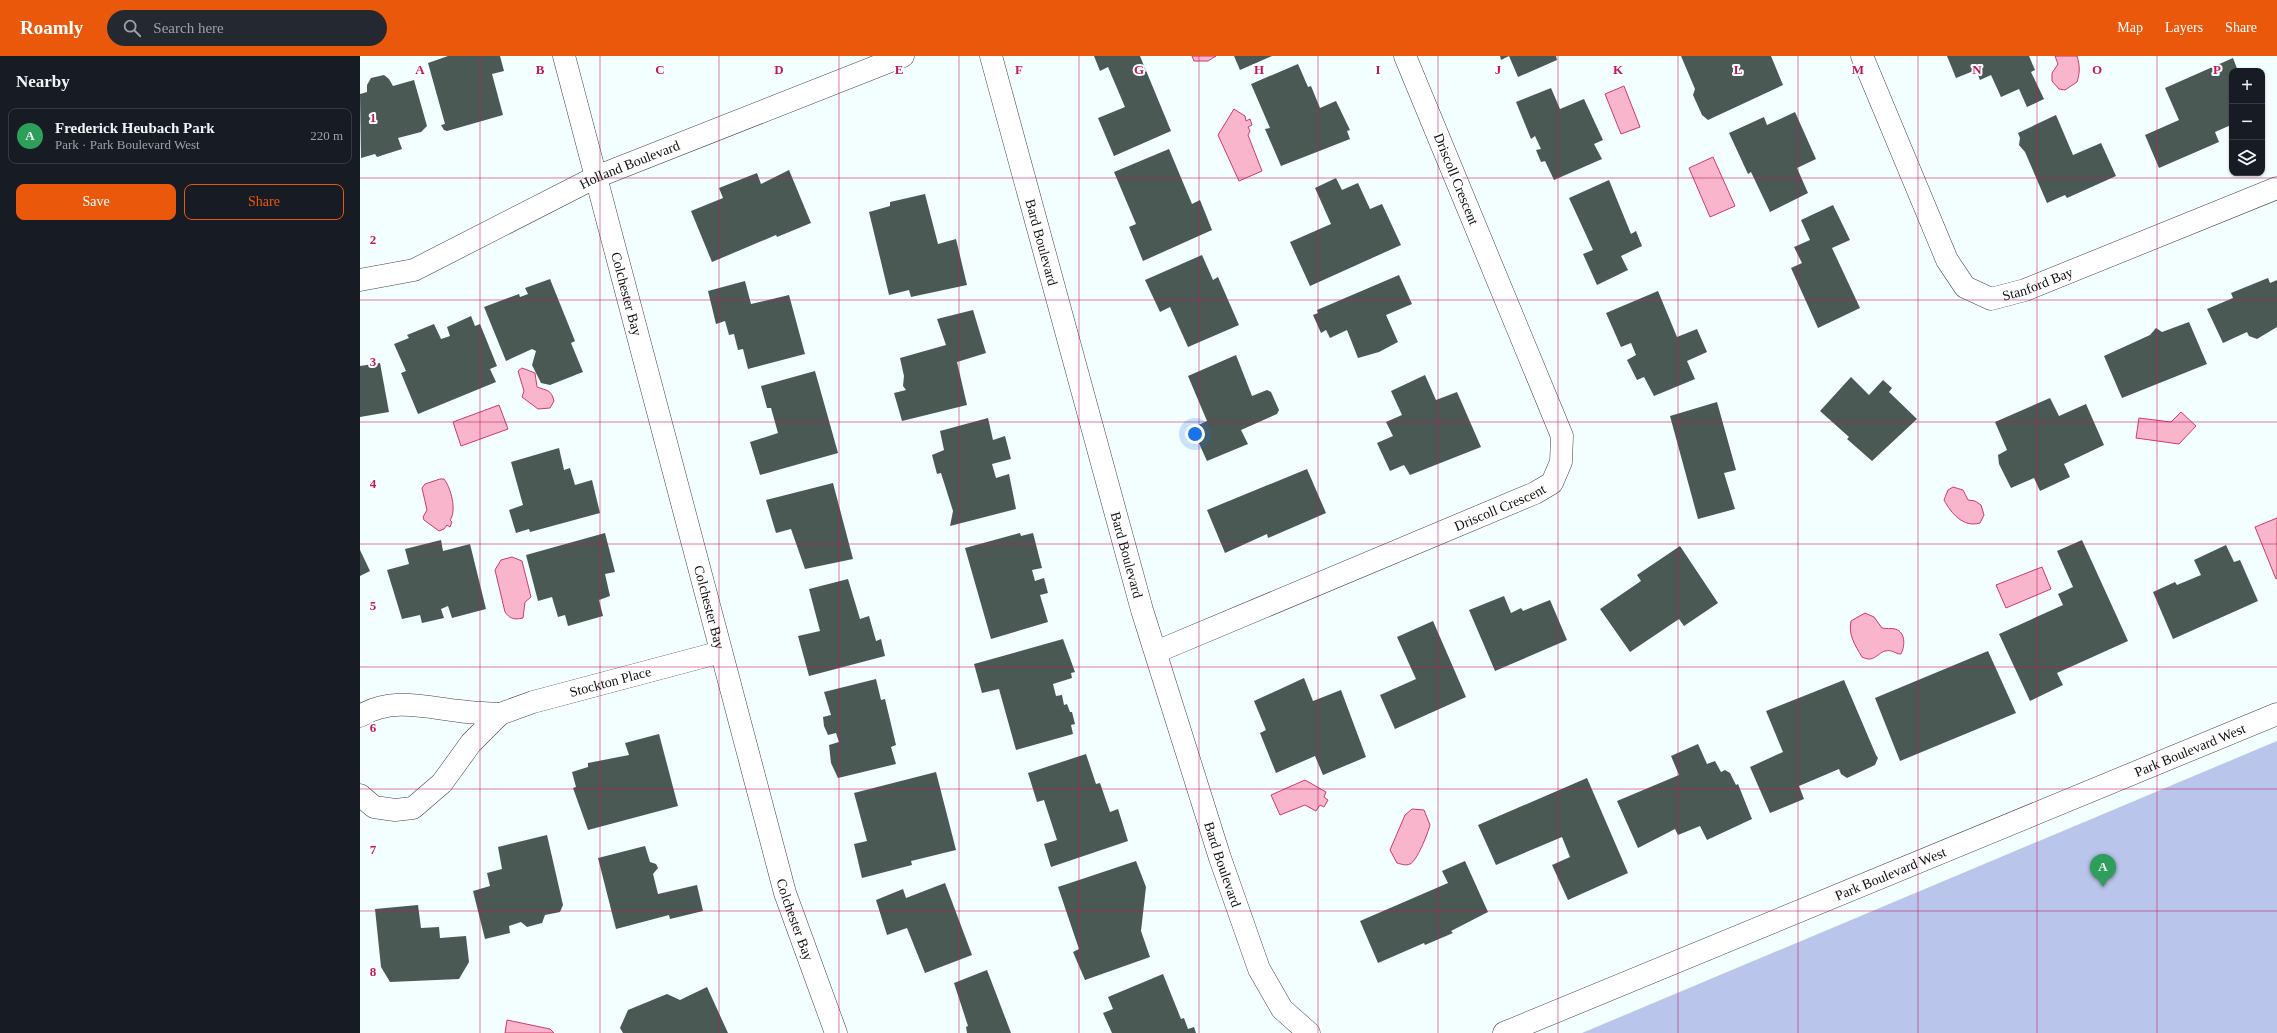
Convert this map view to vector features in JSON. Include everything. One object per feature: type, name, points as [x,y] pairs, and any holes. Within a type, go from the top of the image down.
[{"type":"street","name":"Colchester Bay","points":[[564,56],[785,893],[836,1033]]},
{"type":"street","name":"Holland Boulevard","points":[[360,280],[414,270],[596,177],[903,56]]},
{"type":"street","name":"Bard Boulevard","points":[[991,56],[1142,610],[1222,865],[1259,969],[1282,1009],[1309,1033]]},
{"type":"street","name":"Driscoll Crescent","points":[[1156,652],[1535,493],[1552,483],[1561,462],[1562,436],[1405,56]]},
{"type":"street","name":"Stanford Bay","points":[[1862,56],[1947,260],[1965,287],[1991,299],[2025,290],[2277,188]]},
{"type":"street","name":"Stockton Place","points":[[360,716],[373,708],[389,705],[429,706],[459,711],[500,714],[533,702],[721,652]]},
{"type":"street","name":"Stockton Place","points":[[360,795],[374,807],[395,810],[413,808],[442,783],[471,744],[500,714]]},
{"type":"street","name":"Park Boulevard West","points":[[1504,1033],[2277,714]]},
{"type":"shaded area","points":[[1192,56],[1216,56],[1208,61],[1194,61]]},
{"type":"shaded area","points":[[2055,56],[2077,56],[2079,63],[2079,75],[2077,82],[2065,90],[2059,89],[2052,81],[2052,73],[2058,64]]},
{"type":"shaded area","points":[[1624,86],[1640,127],[1621,134],[1605,94]]},
{"type":"shaded area","points":[[1234,109],[1245,116],[1246,121],[1250,119],[1252,125],[1248,127],[1250,131],[1248,135],[1262,171],[1239,181],[1218,135]]},
{"type":"shaded area","points":[[1713,157],[1735,206],[1710,217],[1689,168]]},
{"type":"shaded area","points":[[522,368],[535,373],[537,387],[550,392],[554,401],[550,408],[538,409],[522,397],[524,391],[518,371]]},
{"type":"shaded area","points":[[499,405],[508,429],[461,446],[453,422]]},
{"type":"shaded area","points":[[2181,412],[2196,426],[2179,444],[2136,438],[2139,418],[2171,422]]},
{"type":"shaded area","points":[[444,479],[447,483],[452,500],[453,511],[450,520],[452,522],[450,527],[447,525],[444,529],[439,531],[424,520],[423,517],[427,510],[422,488],[425,484]]},
{"type":"shaded area","points":[[1953,487],[1963,490],[1968,500],[1975,501],[1981,505],[1984,515],[1980,523],[1974,524],[1963,521],[1950,510],[1944,500],[1948,490]]},
{"type":"shaded area","points":[[2277,518],[2277,578],[2276,579],[2255,527]]},
{"type":"shaded area","points":[[512,557],[522,561],[531,597],[525,602],[523,618],[520,619],[511,618],[505,612],[495,570],[501,560]]},
{"type":"shaded area","points":[[2042,567],[2051,589],[2006,608],[1996,585]]},
{"type":"shaded area","points":[[1865,613],[1874,617],[1882,628],[1895,629],[1901,633],[1904,643],[1901,654],[1892,651],[1885,651],[1872,659],[1862,657],[1851,635],[1850,626],[1851,621]]},
{"type":"shaded area","points":[[2277,741],[2277,1033],[1582,1033]]},
{"type":"shaded area","points":[[1305,780],[1326,792],[1324,797],[1328,800],[1324,807],[1320,805],[1316,811],[1305,805],[1280,815],[1271,795]]},
{"type":"shaded area","points":[[1412,809],[1424,810],[1430,825],[1425,840],[1416,858],[1410,864],[1404,865],[1397,863],[1390,850],[1405,815]]},
{"type":"shaded area","points":[[507,1020],[550,1029],[554,1033],[505,1033]]},
{"type":"building","points":[[448,56],[500,56],[504,71],[492,74],[503,115],[447,131],[444,130],[441,125],[445,124],[428,63]]},
{"type":"building","points":[[1094,56],[1140,56],[1171,131],[1114,156],[1098,118],[1125,107],[1108,67],[1100,71]]},
{"type":"building","points":[[1234,56],[1272,56],[1240,70]]},
{"type":"building","points":[[1500,56],[1509,56],[1501,60]]},
{"type":"building","points":[[1509,56],[1556,56],[1557,60],[1518,77]]},
{"type":"building","points":[[1681,56],[1771,56],[1783,85],[1708,120],[1702,115],[1693,95],[1695,89]]},
{"type":"building","points":[[1947,56],[2029,56],[2035,70],[2031,72],[2044,99],[2027,107],[2019,89],[2001,97],[1991,75],[1980,80],[1976,70],[1956,78]]},
{"type":"building","points":[[2233,58],[2237,68],[2229,68],[2229,126],[2215,132],[2219,142],[2159,168],[2145,135],[2179,120],[2165,88]]},
{"type":"building","points":[[1298,64],[1308,87],[1311,86],[1320,108],[1336,101],[1350,130],[1347,131],[1350,139],[1281,166],[1265,129],[1270,128],[1251,84]]},
{"type":"building","points":[[384,75],[389,79],[393,86],[414,80],[427,126],[421,132],[398,138],[402,149],[377,157],[375,154],[361,158],[360,94],[367,92],[367,85],[371,78]]},
{"type":"building","points":[[1551,88],[1560,109],[1584,99],[1603,140],[1594,144],[1602,159],[1554,180],[1545,161],[1541,162],[1536,150],[1541,149],[1535,136],[1531,139],[1516,102]]},
{"type":"building","points":[[1795,112],[1816,159],[1797,168],[1808,193],[1770,212],[1751,172],[1748,174],[1729,133],[1764,117],[1767,125]]},
{"type":"building","points":[[2056,115],[2073,155],[2101,143],[2116,176],[2067,198],[2065,195],[2047,203],[2025,152],[2019,145],[2020,138],[2018,133]]},
{"type":"building","points":[[1169,149],[1192,204],[1200,200],[1212,230],[1143,261],[1129,227],[1136,224],[1114,172]]},
{"type":"building","points":[[789,170],[811,223],[777,237],[776,235],[712,262],[691,211],[723,198],[719,188],[757,173],[761,184]]},
{"type":"building","points":[[1336,178],[1342,190],[1358,183],[1370,209],[1382,204],[1401,245],[1310,286],[1290,242],[1331,224],[1315,188]]},
{"type":"building","points":[[1609,180],[1631,234],[1636,231],[1642,246],[1621,256],[1628,270],[1597,285],[1583,254],[1593,250],[1569,198]]},
{"type":"building","points":[[925,194],[938,244],[956,239],[967,285],[911,297],[909,290],[889,295],[869,212],[890,206],[890,202]]},
{"type":"building","points":[[1833,205],[1850,240],[1832,248],[1860,308],[1818,328],[1791,268],[1802,263],[1794,247],[1810,240],[1801,220]]},
{"type":"building","points":[[1202,255],[1213,280],[1218,277],[1239,325],[1188,347],[1170,307],[1160,312],[1145,280]]},
{"type":"building","points":[[1399,275],[1412,304],[1386,315],[1398,342],[1379,352],[1358,358],[1347,330],[1330,338],[1326,330],[1321,333],[1313,315],[1318,313],[1317,310]]},
{"type":"building","points":[[2268,278],[2270,283],[2277,280],[2277,327],[2257,339],[2249,336],[2247,332],[2223,343],[2207,309],[2233,298],[2231,293]]},
{"type":"building","points":[[550,279],[575,341],[571,343],[583,372],[550,385],[541,383],[532,365],[536,351],[532,349],[506,361],[484,307],[519,294],[520,297],[528,294],[525,288]]},
{"type":"building","points":[[745,281],[751,304],[789,295],[805,354],[748,369],[743,349],[738,350],[734,334],[729,335],[725,321],[716,324],[708,291]]},
{"type":"building","points":[[1658,291],[1677,337],[1697,329],[1707,352],[1687,361],[1695,379],[1654,396],[1644,377],[1637,380],[1627,360],[1636,355],[1631,343],[1621,347],[1606,313]]},
{"type":"building","points":[[973,310],[986,353],[957,362],[967,405],[902,421],[894,393],[906,390],[903,386],[904,376],[900,358],[946,345],[937,319]]},
{"type":"building","points":[[471,316],[475,326],[480,324],[497,366],[490,369],[496,382],[418,414],[401,373],[406,371],[394,344],[409,338],[407,335],[434,324],[441,339],[450,336],[447,327]]},
{"type":"building","points":[[2189,322],[2207,364],[2122,398],[2104,356],[2150,335],[2156,328],[2162,332]]},
{"type":"building","points":[[1236,355],[1252,396],[1267,390],[1271,392],[1279,410],[1277,414],[1241,430],[1248,444],[1207,461],[1192,428],[1207,421],[1188,376]]},
{"type":"building","points":[[380,363],[389,412],[360,417],[360,366]]},
{"type":"building","points":[[815,371],[838,453],[760,475],[750,442],[778,433],[771,408],[767,408],[761,386]]},
{"type":"building","points":[[1425,375],[1436,400],[1457,392],[1481,447],[1410,475],[1404,465],[1390,471],[1377,443],[1393,436],[1386,422],[1402,415],[1391,391]]},
{"type":"building","points":[[1851,377],[1869,395],[1883,380],[1892,388],[1889,392],[1917,419],[1872,461],[1847,439],[1849,437],[1820,411]]},
{"type":"building","points":[[2050,398],[2059,416],[2086,404],[2104,445],[2064,464],[2070,477],[2040,491],[2034,478],[2011,488],[1999,464],[1998,455],[2007,450],[1995,422]]},
{"type":"building","points":[[1717,402],[1736,470],[1724,473],[1735,509],[1698,519],[1670,416]]},
{"type":"building","points":[[988,418],[993,440],[1005,436],[1011,459],[992,464],[996,478],[1009,474],[1016,509],[950,526],[953,511],[941,473],[937,474],[932,455],[944,450],[940,431]]},
{"type":"building","points":[[559,448],[564,470],[570,468],[575,485],[592,480],[600,513],[530,532],[529,529],[516,533],[509,510],[523,505],[511,462]]},
{"type":"building","points":[[1307,469],[1326,513],[1268,538],[1267,534],[1225,553],[1207,510]]},
{"type":"building","points":[[833,483],[853,559],[805,569],[791,529],[776,533],[766,500]]},
{"type":"building","points":[[605,533],[615,572],[605,574],[610,596],[599,600],[603,616],[568,626],[565,615],[558,617],[552,597],[538,601],[526,555]]},
{"type":"building","points":[[1020,533],[1021,536],[1033,533],[1042,568],[1032,570],[1035,581],[1044,578],[1048,593],[1040,595],[1048,622],[991,639],[965,548]]},
{"type":"building","points":[[441,540],[443,551],[470,544],[486,609],[452,618],[448,606],[441,609],[444,618],[422,623],[420,615],[402,619],[387,570],[409,564],[405,549]]},
{"type":"building","points":[[2082,540],[2128,641],[2057,673],[2063,685],[2030,701],[1999,634],[2063,605],[2058,594],[2073,587],[2057,551]]},
{"type":"building","points":[[2226,545],[2234,562],[2240,560],[2258,601],[2173,639],[2153,592],[2175,582],[2177,585],[2201,575],[2194,560]]},
{"type":"building","points":[[1680,546],[1718,603],[1684,626],[1679,619],[1630,652],[1600,609],[1641,581],[1637,575]]},
{"type":"building","points":[[360,550],[370,571],[360,576]]},
{"type":"building","points":[[848,579],[860,619],[869,616],[876,641],[881,639],[885,656],[809,676],[798,636],[820,631],[809,589]]},
{"type":"building","points":[[1504,596],[1511,613],[1521,608],[1523,611],[1550,600],[1567,640],[1495,671],[1469,610]]},
{"type":"building","points":[[1433,621],[1466,697],[1395,729],[1380,695],[1416,679],[1397,637]]},
{"type":"building","points":[[1063,639],[1075,672],[1071,673],[1072,678],[1053,684],[1056,696],[1062,695],[1064,705],[1067,704],[1070,712],[1072,712],[1075,724],[1071,725],[1073,734],[1016,750],[999,689],[982,693],[974,664]]},
{"type":"building","points":[[1988,651],[2016,713],[1900,761],[1875,698]]},
{"type":"building","points":[[1304,678],[1313,701],[1341,690],[1366,757],[1323,775],[1315,756],[1276,773],[1260,733],[1266,730],[1254,701]]},
{"type":"building","points":[[876,679],[881,700],[885,699],[896,745],[891,747],[896,764],[838,778],[831,763],[829,745],[839,742],[836,733],[828,735],[824,726],[823,717],[831,715],[824,692]]},
{"type":"building","points":[[1844,680],[1878,758],[1875,765],[1847,778],[1841,774],[1839,769],[1799,786],[1804,799],[1770,813],[1750,767],[1783,752],[1766,711]]},
{"type":"building","points":[[659,734],[678,806],[588,830],[573,788],[576,787],[572,772],[588,767],[588,763],[629,755],[625,743]]},
{"type":"building","points":[[1698,744],[1707,764],[1715,761],[1721,772],[1725,770],[1730,773],[1736,785],[1738,784],[1752,819],[1707,840],[1700,826],[1678,835],[1675,829],[1638,848],[1617,801],[1679,775],[1671,756]]},
{"type":"building","points":[[1086,754],[1096,784],[1100,783],[1110,812],[1118,809],[1128,841],[1051,867],[1044,844],[1057,840],[1044,800],[1037,802],[1028,773]]},
{"type":"building","points":[[936,772],[956,850],[911,861],[912,865],[862,878],[854,844],[867,841],[854,793]]},
{"type":"building","points":[[1587,778],[1628,873],[1568,900],[1552,865],[1570,857],[1562,837],[1496,865],[1478,825]]},
{"type":"building","points":[[547,835],[563,905],[560,912],[545,915],[542,923],[527,927],[521,922],[509,926],[510,933],[485,939],[473,891],[490,886],[487,873],[502,869],[498,847]]},
{"type":"building","points":[[645,846],[650,862],[656,864],[658,868],[653,874],[658,894],[697,885],[703,911],[670,919],[669,915],[616,929],[598,858]]},
{"type":"building","points":[[1136,861],[1146,887],[1141,931],[1150,957],[1085,980],[1073,952],[1079,949],[1058,887]]},
{"type":"building","points":[[1465,861],[1488,912],[1451,931],[1453,933],[1425,945],[1424,943],[1378,963],[1360,921],[1448,883],[1442,871]]},
{"type":"building","points":[[945,883],[972,955],[925,973],[907,928],[887,935],[876,900],[903,889],[906,898]]},
{"type":"building","points":[[418,905],[421,928],[439,927],[440,938],[466,936],[469,962],[459,979],[390,982],[381,967],[375,909]]},
{"type":"building","points":[[987,970],[1011,1033],[967,1033],[966,1027],[968,1026],[954,983]]},
{"type":"building","points":[[1163,974],[1181,1019],[1184,1018],[1188,1029],[1194,1027],[1196,1033],[1112,1033],[1103,1013],[1113,1009],[1108,997]]},
{"type":"building","points":[[707,987],[728,1033],[623,1033],[620,1028],[628,1010],[667,994],[680,1000]]},
{"type":"place","name":"Frederick Heubach Park","points":[[2103,887]]}]
